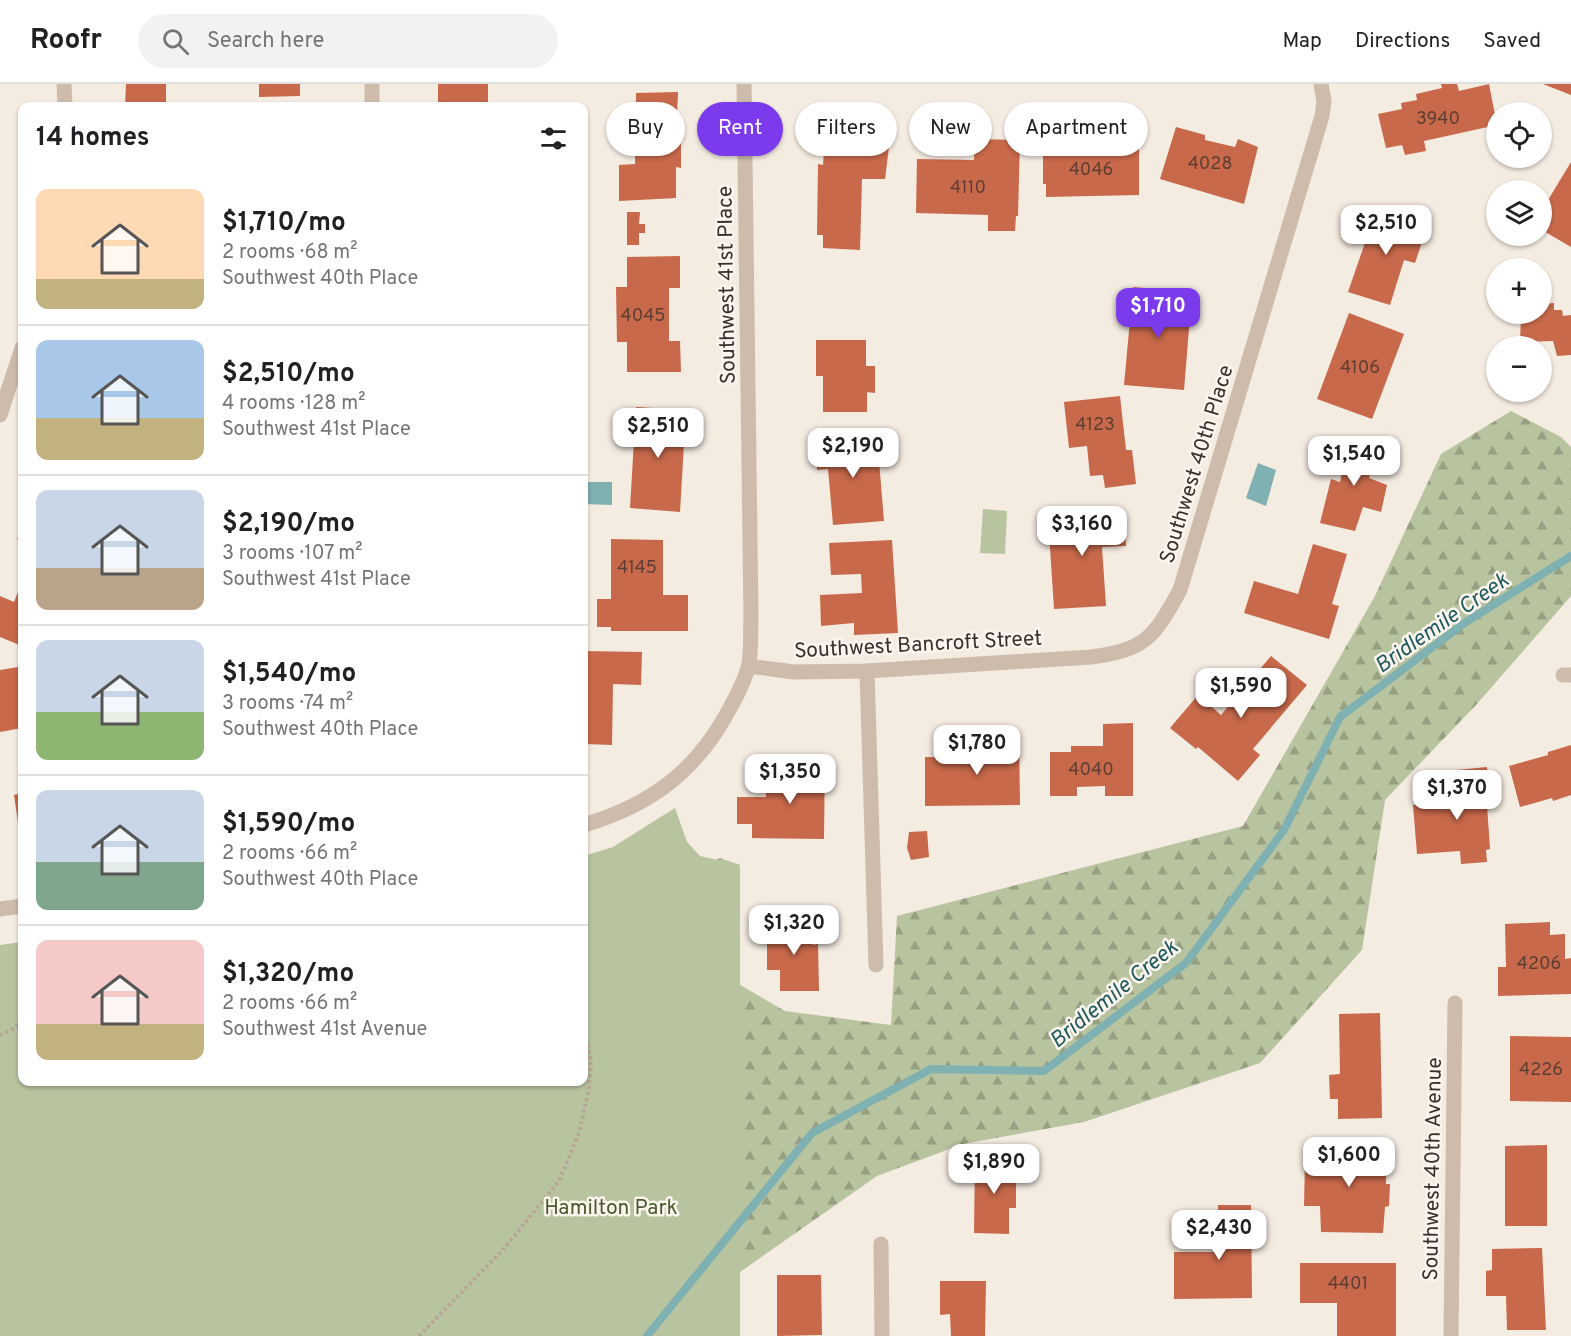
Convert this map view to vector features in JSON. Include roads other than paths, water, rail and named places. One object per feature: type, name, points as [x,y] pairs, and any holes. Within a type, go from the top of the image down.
[{"type":"street","points":[[64,84],[65,102]]},
{"type":"street","points":[[372,84],[372,102]]},
{"type":"street","name":"Southwest 41st Place","points":[[744,84],[751,617],[749,666]]},
{"type":"street","name":"Southwest 40th Place","points":[[1113,654],[1148,639],[1160,625],[1180,590],[1322,116],[1324,101],[1321,84]]},
{"type":"street","points":[[0,415],[18,360]]},
{"type":"street","name":"Southwest Bancroft Street","points":[[749,666],[794,672],[867,671],[1113,654]]},
{"type":"street","points":[[588,823],[641,803],[666,787],[692,764],[722,724],[738,695],[749,666]]},
{"type":"street","points":[[867,671],[876,965]]},
{"type":"street","points":[[0,909],[18,907]]},
{"type":"street","name":"Southwest 40th Avenue","points":[[1451,1336],[1455,1003]]},
{"type":"street","points":[[881,1244],[882,1336]]},
{"type":"water","points":[[1258,463],[1276,470],[1266,506],[1246,498]]},
{"type":"water","points":[[588,482],[612,482],[612,505],[588,504]]},
{"type":"waterway","name":"Bridlemile Creek","points":[[647,1336],[812,1133],[931,1069],[1044,1071],[1186,963],[1284,830],[1340,717],[1463,624],[1571,556]]},
{"type":"park label","name":"Hamilton Park","points":[[611,1207]]}]
